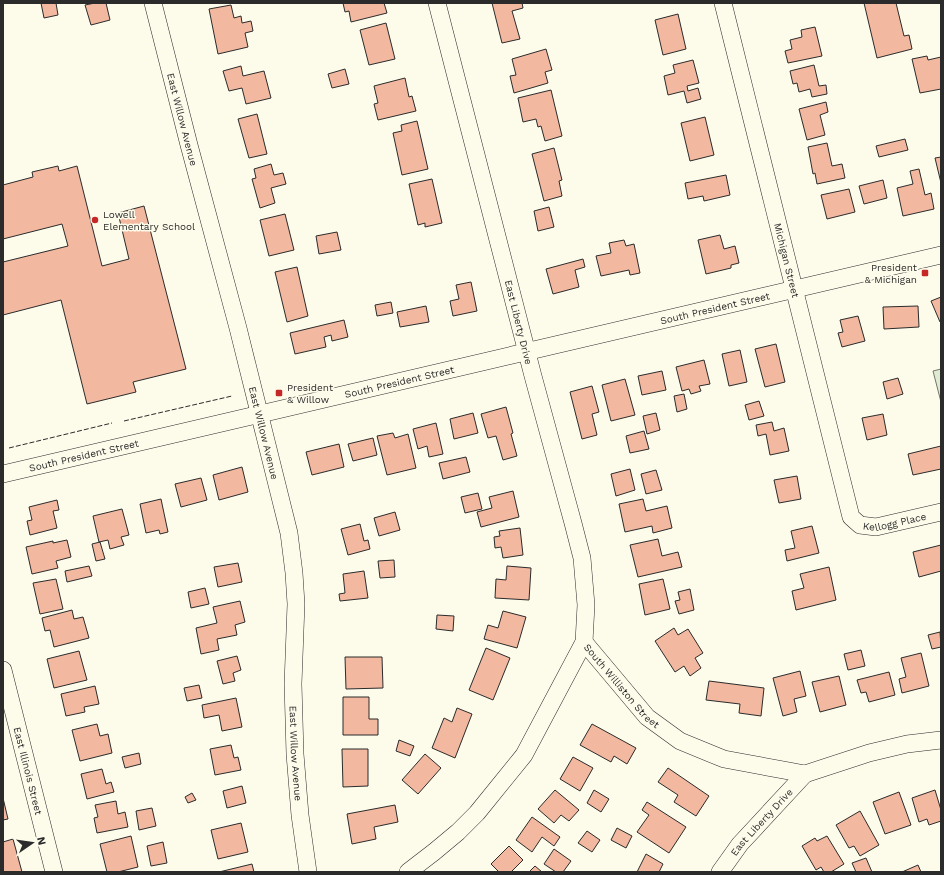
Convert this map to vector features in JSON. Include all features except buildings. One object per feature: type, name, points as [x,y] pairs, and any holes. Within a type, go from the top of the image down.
[{"type":"street","name":"East Willow Avenue","points":[[153,3],[238,328],[289,534],[296,604],[293,684],[294,754],[300,815],[308,872]]},
{"type":"street","name":"East Liberty Drive","points":[[436,3],[582,558],[586,605],[584,642]]},
{"type":"street","name":"Michigan Street","points":[[723,3],[851,517]]},
{"type":"street","name":"South President Street","points":[[3,474],[941,255]]},
{"type":"street","name":"Kellogg Place","points":[[851,517],[860,525],[876,527],[941,512]]},
{"type":"street","name":"South Williston Street","points":[[408,872],[458,832],[477,813],[524,755],[584,642],[647,717],[680,741],[724,759],[805,774],[869,753],[907,744],[941,740]]},
{"type":"street","name":"East Illinois Street","points":[[3,670],[9,720],[54,872]]},
{"type":"street","name":"East Liberty Drive","points":[[720,872],[740,844],[805,774]]},
{"type":"green space","points":[[941,369],[941,402],[933,371]]},
{"type":"fence","points":[[124,421],[232,396]]},
{"type":"fence","points":[[9,448],[112,423]]},
{"type":"place","name":"Lowell Elementary School","points":[[95,220]]},
{"type":"place","name":"President & Michigan","points":[[925,273]]},
{"type":"place","name":"President & Willow","points":[[279,393]]}]
